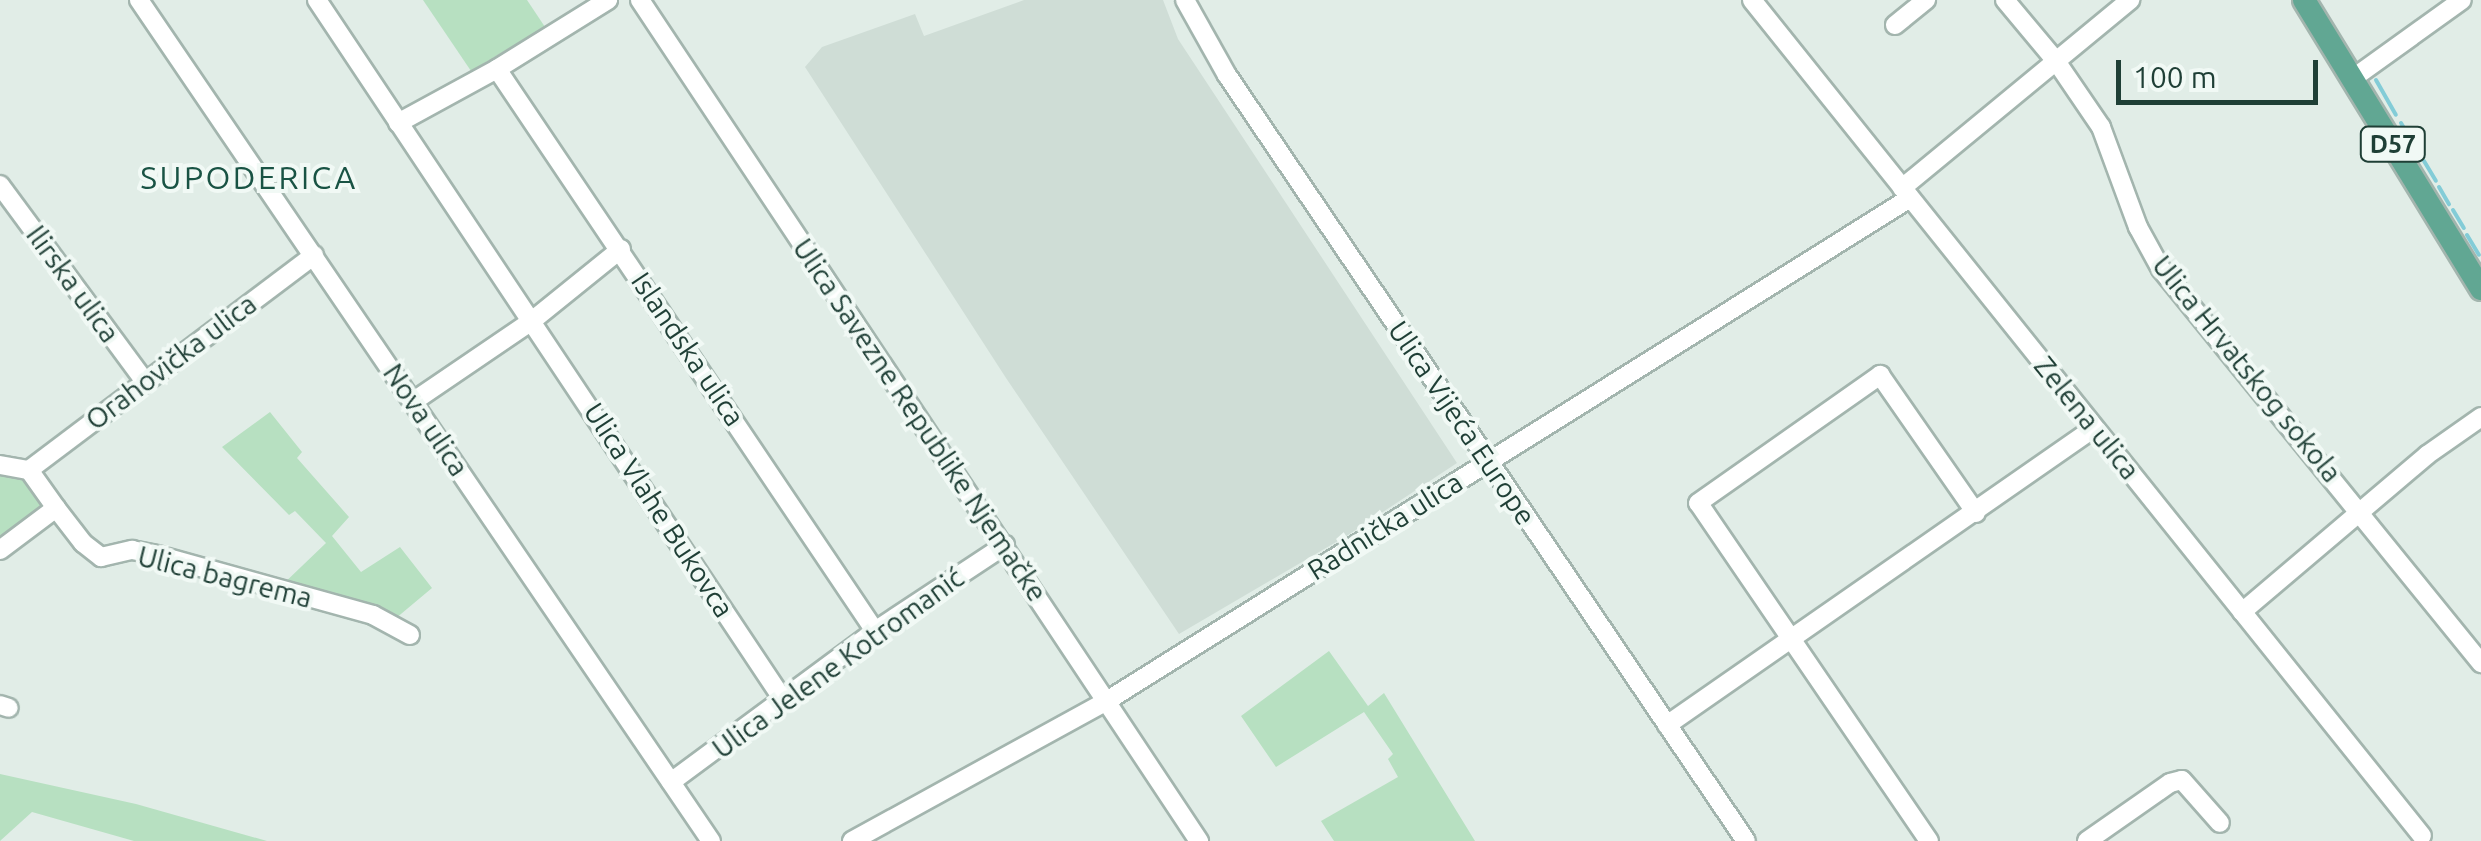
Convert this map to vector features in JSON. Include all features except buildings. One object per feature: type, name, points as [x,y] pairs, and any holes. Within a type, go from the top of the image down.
[{"type":"main road","name":"D57","points":[[2304,0],[2481,289]]},
{"type":"street","name":"Nova ulica","points":[[139,0],[210,110],[314,255],[711,841]]},
{"type":"street","name":"Ulica Vlahe Bukovca","points":[[318,0],[784,700]]},
{"type":"street","points":[[398,123],[498,69],[608,0]]},
{"type":"street","name":"Ulica Savezne Republike Njemačke","points":[[640,0],[1199,841]]},
{"type":"street","name":"Ulica Vijeća Europe","points":[[1185,0],[1227,75],[1746,841]]},
{"type":"street","name":"Zelena ulica","points":[[1752,0],[2421,839]]},
{"type":"street","points":[[1895,25],[1926,0]]},
{"type":"street","name":"Ulica Hrvatskog sokola","points":[[2005,0],[2056,62],[2102,128],[2138,227],[2161,268],[2481,663]]},
{"type":"street","name":"Radnička ulica","points":[[852,841],[1105,702],[1489,462],[1906,193],[2130,0]]},
{"type":"street","points":[[2352,79],[2462,0]]},
{"type":"street","name":"Islandska ulica","points":[[498,69],[875,631]]},
{"type":"street","name":"Ilirska ulica","points":[[0,185],[145,382]]},
{"type":"street","points":[[414,401],[534,320],[621,249]]},
{"type":"street","name":"Orahovička ulica","points":[[29,470],[314,255]]},
{"type":"street","points":[[1929,841],[1698,504],[1880,374],[1976,513]]},
{"type":"street","points":[[2242,612],[2363,514],[2427,455],[2481,417]]},
{"type":"street","points":[[1668,725],[2094,428]]},
{"type":"street","points":[[0,550],[56,508],[29,470],[2,458]]},
{"type":"street","name":"Ulica bagrema","points":[[56,508],[83,543],[101,557],[132,550],[157,555],[373,615],[410,635]]},
{"type":"street","name":"Ulica Jelene Kotromanić","points":[[671,782],[875,631],[1005,544]]},
{"type":"street","points":[[2087,841],[2170,782],[2182,780],[2220,823]]},
{"type":"shaded area","points":[[1024,0],[1163,0],[1178,39],[1457,463],[1348,535],[1179,634],[1006,378],[805,67],[822,47],[915,14],[924,36]]},
{"type":"green space","points":[[423,0],[527,0],[545,27],[471,71]]},
{"type":"green space","points":[[270,412],[302,452],[297,458],[349,517],[332,536],[361,572],[400,547],[432,588],[389,624],[278,589],[326,543],[295,511],[289,515],[222,447]]},
{"type":"green space","points":[[0,472],[27,477],[48,507],[0,545]]},
{"type":"green space","points":[[1329,651],[1368,706],[1384,693],[1475,841],[1334,841],[1321,821],[1398,777],[1388,759],[1393,754],[1364,712],[1276,767],[1241,716]]},
{"type":"green space","points":[[0,774],[136,804],[267,841],[134,841],[32,812],[0,841]]},
{"type":"waterway","points":[[2376,80],[2396,115]]},
{"type":"waterway","points":[[2401,123],[2421,156]]},
{"type":"waterway","points":[[2424,161],[2436,181]]},
{"type":"waterway","points":[[2439,187],[2449,204]]},
{"type":"waterway","points":[[2453,210],[2464,228]]},
{"type":"waterway","points":[[2467,235],[2479,255]]},
{"type":"district","name":"SUPODERICA","points":[[249,177]]}]
